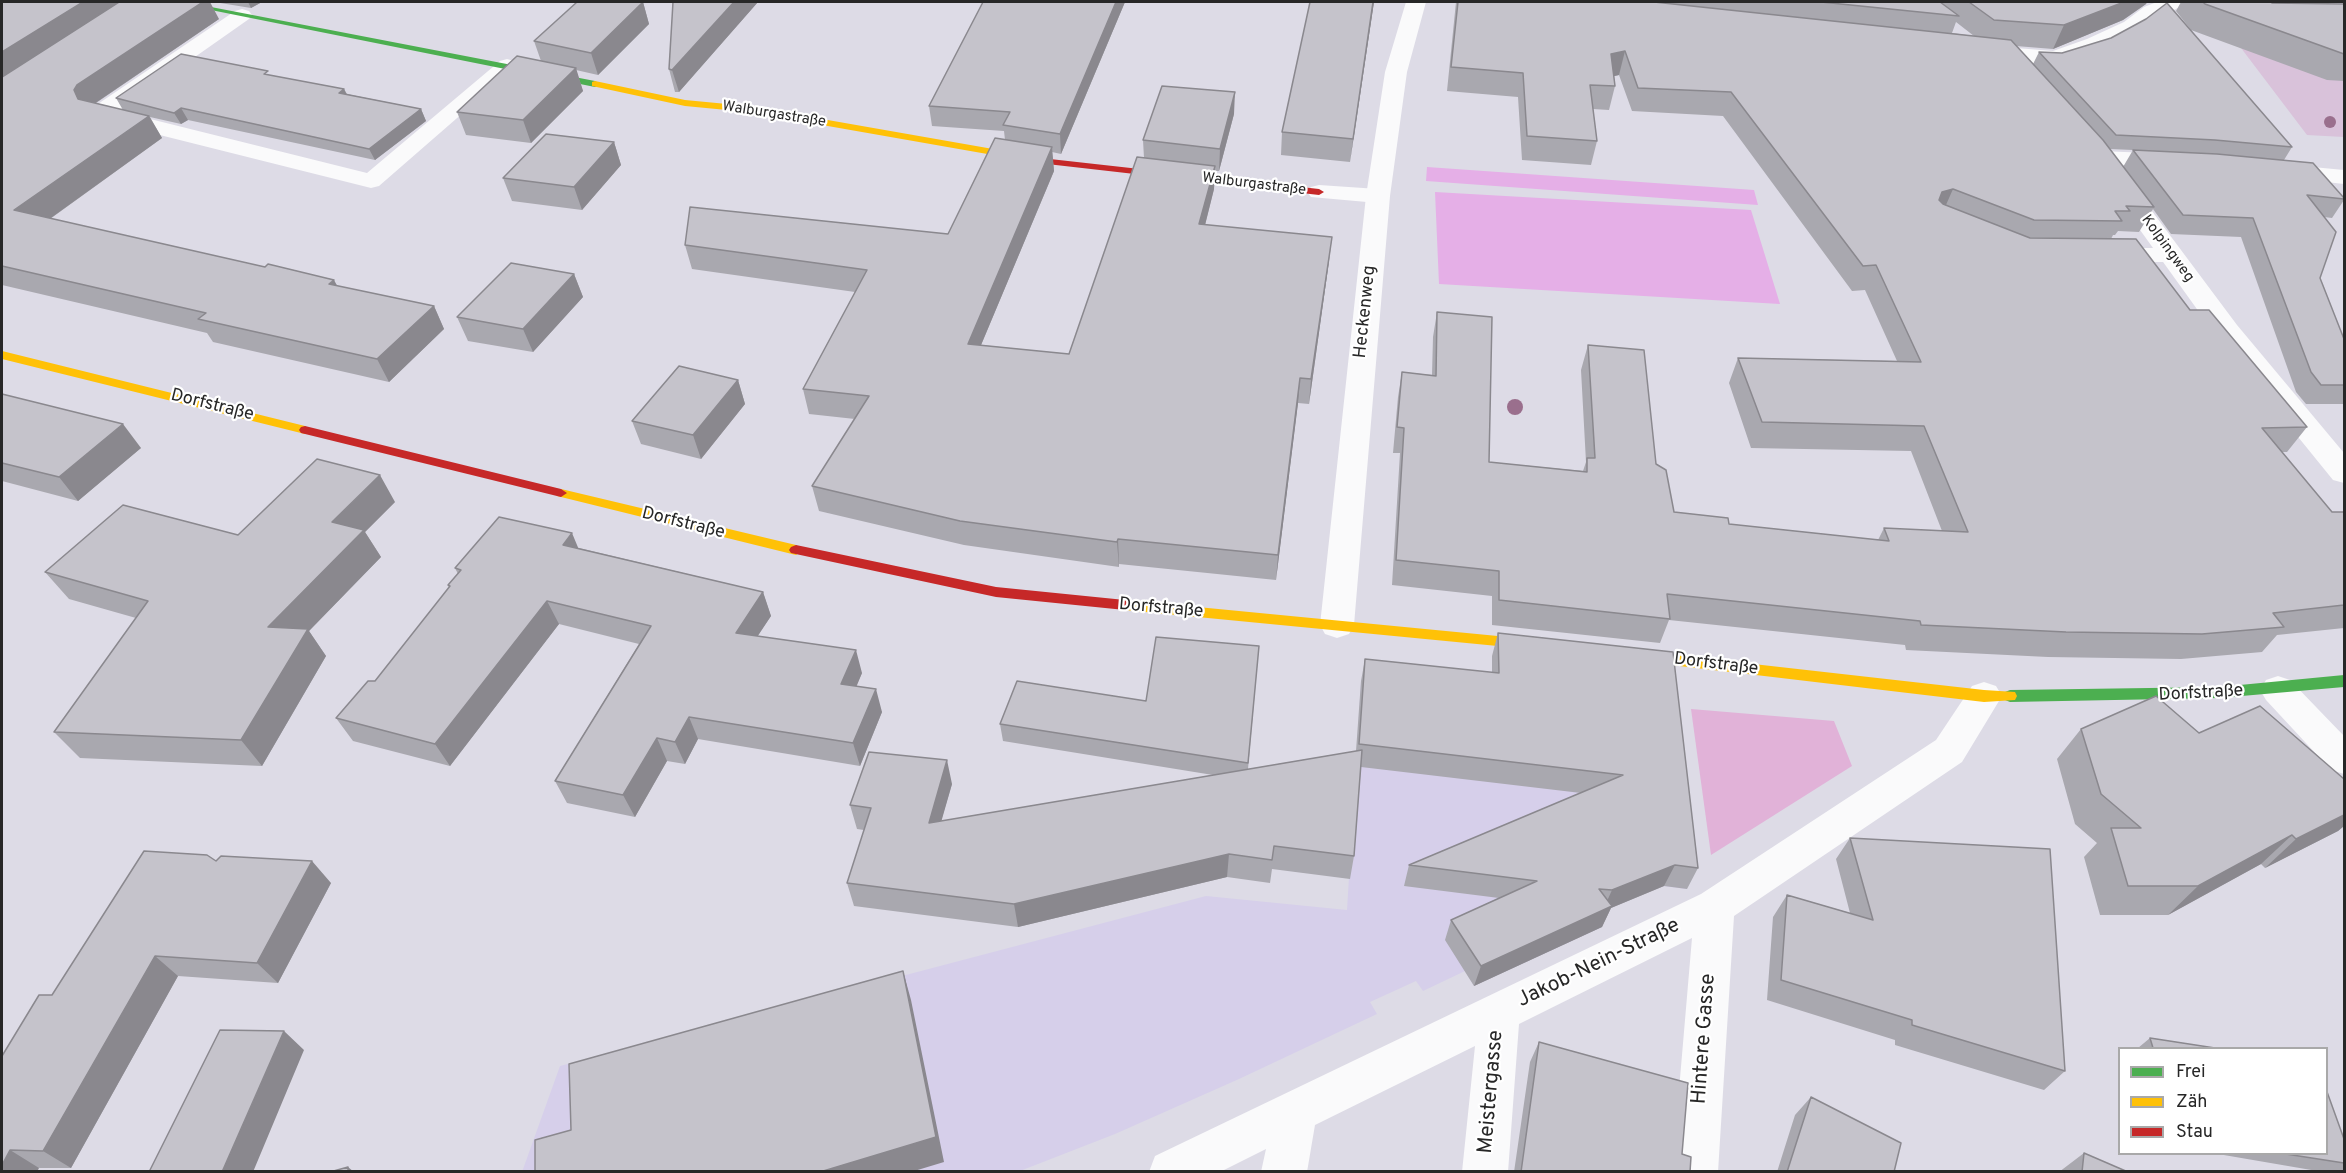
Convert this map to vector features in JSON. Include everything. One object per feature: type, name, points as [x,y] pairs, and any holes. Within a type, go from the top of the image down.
[{"type":"street","name":"Walburgastraße","points":[[175,2],[507,65],[685,103],[748,109],[1045,161],[1318,192]]},
{"type":"street","name":"Heckenweg","points":[[1337,625],[1378,196],[1396,72],[1416,2]]},
{"type":"street","points":[[1960,44],[1981,52],[2055,58],[2095,44],[2131,26],[2151,11],[2175,2]]},
{"type":"street","points":[[2008,55],[2031,81]]},
{"type":"street","name":"Kolpingweg","points":[[2194,162],[2092,149],[2227,331],[2344,473]]},
{"type":"street","points":[[2264,169],[2344,177]]},
{"type":"street","name":"Dorfstraße","points":[[2,355],[757,542],[996,592],[1550,646]]},
{"type":"street","name":"Dorfstraße","points":[[1617,654],[1984,696],[2153,696],[2278,690],[2344,681]]},
{"type":"street","points":[[2278,690],[2344,759]]},
{"type":"street","name":"Jakob-Nein-Straße","points":[[1171,1172],[1715,907],[1949,751],[1984,696]]},
{"type":"street","name":"Hintere Gasse","points":[[1695,1172],[1715,907]]},
{"type":"street","name":"Meistergasse","points":[[1485,1172],[1499,1012]]},
{"type":"street","points":[[1284,1172],[1295,1113]]},
{"type":"lane","points":[[242,15],[100,113],[371,181],[507,65]]},
{"type":"lane","name":"Walburgastraße","points":[[1318,192],[1378,196]]},
{"type":"lane","points":[[2088,254],[2171,255]]},
{"type":"shaded area","points":[[2344,28],[2344,137],[2307,135],[2241,48],[2258,49]]},
{"type":"shaded area","points":[[1427,167],[1754,190],[1758,205],[1426,181]]},
{"type":"shaded area","points":[[1435,192],[1751,210],[1780,304],[1439,284]]},
{"type":"shaded area","points":[[1361,681],[1492,696],[1687,889],[1638,883],[1639,896],[1594,915],[1602,927],[1474,986],[1465,971],[1423,991],[1416,981],[1370,1002],[1377,1014],[1115,1134],[1020,1171],[522,1172],[560,1066],[1206,896],[1347,910]]},
{"type":"shaded area","points":[[1691,709],[1834,721],[1852,766],[1711,855]]},
{"type":"building","points":[[2,2],[83,2],[2,52]]},
{"type":"building","points":[[119,2],[203,2],[77,85],[74,90],[78,99],[149,116],[14,210],[265,267],[268,264],[334,280],[329,284],[434,306],[377,359],[198,319],[206,313],[2,266],[2,77]]},
{"type":"building","points":[[577,2],[643,2],[591,53],[534,41]]},
{"type":"building","points":[[673,2],[734,2],[672,70],[669,69]]},
{"type":"building","points":[[983,2],[1116,2],[1060,134],[1003,125],[1010,112],[929,106]]},
{"type":"building","points":[[1310,2],[1373,2],[1353,139],[1282,132]]},
{"type":"building","points":[[1458,2],[1654,2],[2011,40],[2103,140],[2154,207],[2126,206],[2130,211],[2115,211],[2122,221],[2034,220],[1953,189],[1942,192],[1939,200],[1943,204],[2030,238],[2136,239],[2190,310],[2209,310],[2307,427],[2262,428],[2332,512],[2344,512],[2344,605],[2273,613],[2284,627],[2202,634],[2066,632],[1921,625],[1920,621],[1667,594],[1670,619],[1499,600],[1499,571],[1396,560],[1404,428],[1397,427],[1402,372],[1436,376],[1437,312],[1492,317],[1489,462],[1587,472],[1587,458],[1595,458],[1588,345],[1644,350],[1656,464],[1666,470],[1674,512],[1728,518],[1729,524],[1889,541],[1884,528],[1968,532],[1924,426],[1762,422],[1738,358],[1921,362],[1876,265],[1863,266],[1731,92],[1638,88],[1625,51],[1611,54],[1615,86],[1590,85],[1597,141],[1527,136],[1523,73],[1451,67]]},
{"type":"building","points":[[1821,2],[1940,2],[1959,16]]},
{"type":"building","points":[[1969,2],[2124,2],[2064,25],[1994,20]]},
{"type":"building","points":[[2203,2],[2344,4],[2344,54],[2205,4]]},
{"type":"building","points":[[2167,3],[2292,147],[2116,135],[2039,52],[2062,53],[2111,38],[2146,19]]},
{"type":"building","points":[[181,54],[268,71],[264,74],[344,89],[339,93],[421,109],[369,149],[181,108],[174,113],[116,98]]},
{"type":"building","points":[[517,56],[576,68],[523,120],[457,112]]},
{"type":"building","points":[[1162,86],[1235,92],[1220,149],[1143,140]]},
{"type":"building","points":[[546,134],[614,142],[574,187],[503,178]]},
{"type":"building","points":[[995,138],[1052,147],[968,344],[1069,354],[1137,157],[1215,166],[1199,224],[1332,237],[1311,379],[1300,378],[1278,555],[1118,539],[1117,542],[960,521],[812,486],[869,396],[803,389],[867,270],[685,245],[690,207],[948,234]]},
{"type":"building","points":[[2133,150],[2217,154],[2313,163],[2344,198],[2307,195],[2336,232],[2320,278],[2344,339],[2344,385],[2321,385],[2311,372],[2253,218],[2183,215]]},
{"type":"building","points":[[511,263],[574,274],[523,329],[457,317]]},
{"type":"building","points":[[679,366],[738,380],[693,435],[632,421]]},
{"type":"building","points":[[2,394],[123,424],[59,477],[2,463]]},
{"type":"building","points":[[317,459],[380,475],[332,522],[364,530],[268,627],[308,629],[241,740],[54,732],[148,601],[45,572],[123,505],[238,535]]},
{"type":"building","points":[[499,517],[572,533],[563,545],[763,592],[736,633],[856,650],[841,684],[876,689],[853,743],[689,717],[675,742],[657,738],[623,795],[555,781],[651,626],[547,601],[435,744],[336,718],[368,681],[375,681],[461,570],[455,568]]},
{"type":"building","points":[[1498,633],[1673,652],[1698,868],[1675,865],[1612,890],[1599,889],[1612,906],[1481,966],[1451,920],[1537,881],[1409,865],[1623,775],[1359,744],[1365,659],[1499,673]]},
{"type":"building","points":[[1156,637],[1259,646],[1248,763],[1000,724],[1017,681],[1146,701]]},
{"type":"building","points":[[2156,696],[2199,733],[2260,706],[2344,779],[2344,815],[2296,839],[2292,835],[2198,886],[2128,886],[2111,828],[2141,828],[2101,794],[2081,729]]},
{"type":"building","points":[[1362,750],[1354,856],[1274,846],[1272,860],[1229,854],[1014,904],[847,883],[871,808],[850,805],[869,752],[947,760],[929,823]]},
{"type":"building","points":[[1850,838],[2050,849],[2065,1071],[1912,1025],[1912,1020],[1781,980],[1787,895],[1873,920]]},
{"type":"building","points":[[144,851],[207,855],[216,861],[221,856],[312,861],[257,963],[155,956],[43,1151],[10,1150],[2,1165],[2,1056],[39,995],[52,995]]},
{"type":"building","points":[[903,971],[936,1137],[820,1172],[535,1172],[535,1140],[571,1130],[569,1064]]},
{"type":"building","points":[[220,1030],[284,1031],[222,1172],[149,1172]]},
{"type":"building","points":[[2150,1038],[2208,1047],[2153,1047]]},
{"type":"building","points":[[1539,1042],[1688,1083],[1682,1154],[1691,1157],[1690,1172],[1521,1172]]},
{"type":"building","points":[[2328,1095],[2344,1139],[2344,1163],[2292,1155],[2328,1155]]},
{"type":"building","points":[[1811,1097],[1901,1143],[1894,1172],[1787,1172]]},
{"type":"building","points":[[2084,1153],[2128,1172],[2082,1172]]},
{"type":"building","points":[[348,1167],[348,1172],[330,1172]]},
{"type":"traffic: fast","points":[[175,2],[595,84]]},
{"type":"traffic: fast","points":[[2010,696],[2219,692],[2344,681]]},
{"type":"traffic: slow","points":[[595,84],[685,103],[748,109],[1050,162]]},
{"type":"traffic: slow","points":[[2,355],[305,430]]},
{"type":"traffic: slow","points":[[561,493],[796,550]]},
{"type":"traffic: slow","points":[[1125,605],[1539,645]]},
{"type":"traffic: slow","points":[[1629,655],[1984,696],[2010,696]]},
{"type":"traffic: jam","points":[[1050,162],[1319,192]]},
{"type":"traffic: jam","points":[[305,430],[561,493]]},
{"type":"traffic: jam","points":[[796,550],[996,592],[1125,605]]}]
